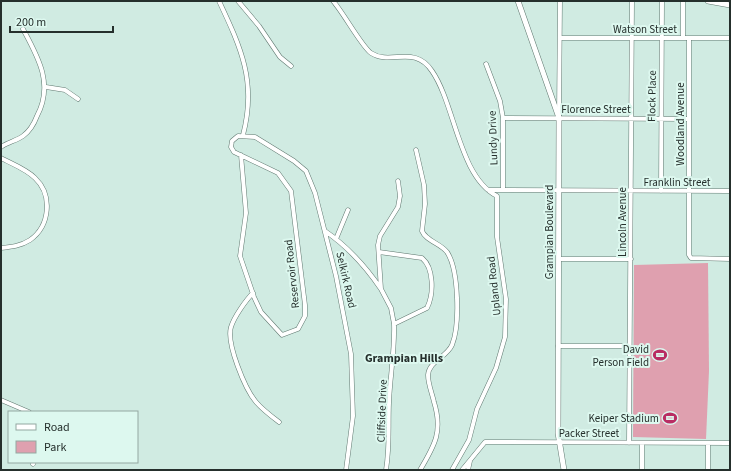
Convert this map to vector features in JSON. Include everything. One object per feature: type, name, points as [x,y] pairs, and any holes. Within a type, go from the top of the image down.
[{"type":"street","points":[[219,1],[236,41],[249,80],[250,96],[243,135]]},
{"type":"street","points":[[238,1],[259,26],[280,57],[291,66]]},
{"type":"street","name":"Upland Road","points":[[333,1],[371,53],[382,56],[415,57],[422,60],[429,67],[439,84],[473,170],[480,182],[497,196],[497,237],[506,299],[505,332],[496,368],[477,409],[469,440],[452,470]]},
{"type":"street","name":"Grampian Boulevard","points":[[518,1],[559,118],[558,442],[564,470]]},
{"type":"street","points":[[559,118],[560,1]]},
{"type":"street","name":"Lincoln Avenue","points":[[629,443],[632,1]]},
{"type":"street","name":"Flock Place","points":[[661,191],[662,1]]},
{"type":"street","points":[[682,1],[683,38]]},
{"type":"street","points":[[708,1],[730,5]]},
{"type":"street","points":[[1,147],[22,137],[29,131],[43,104],[46,87],[42,67],[23,29]]},
{"type":"street","name":"Watson Street","points":[[560,38],[730,38]]},
{"type":"street","name":"Woodland Avenue","points":[[689,38],[688,252],[690,257],[697,259],[730,259]]},
{"type":"street","name":"Lundy Drive","points":[[486,64],[500,101],[503,118],[503,190]]},
{"type":"street","points":[[46,87],[65,90],[78,99]]},
{"type":"street","name":"Florence Street","points":[[503,118],[689,119]]},
{"type":"street","name":"Reservoir Road","points":[[241,155],[246,213],[240,256],[253,293],[262,312],[282,335],[297,330],[305,314],[305,299],[291,191],[278,173],[232,150],[231,144],[236,137],[243,135]]},
{"type":"street","name":"Selkirk Road","points":[[243,135],[255,137],[266,142],[281,151],[306,171],[315,193],[341,299],[351,354],[353,403],[346,470]]},
{"type":"street","points":[[416,150],[424,185],[425,204],[422,231],[426,237],[442,246],[448,255],[453,268],[456,300],[452,345],[431,366],[429,373],[430,387],[438,415],[438,429],[433,449],[420,470]]},
{"type":"street","points":[[1,158],[36,178],[45,193],[48,207],[44,222],[36,235],[22,244],[1,248]]},
{"type":"street","points":[[381,289],[379,252],[380,236],[398,207],[400,196],[398,181]]},
{"type":"street","points":[[488,190],[503,190]]},
{"type":"street","name":"Franklin Street","points":[[503,190],[730,191]]},
{"type":"street","points":[[336,239],[348,210]]},
{"type":"street","points":[[324,231],[336,239],[362,265],[381,289]]},
{"type":"street","points":[[379,252],[422,258],[427,263],[430,277],[432,293],[427,308],[394,324]]},
{"type":"street","points":[[559,259],[631,259]]},
{"type":"street","name":"Cliffside Drive","points":[[381,289],[391,308],[394,324],[394,344],[389,402],[390,435],[386,470]]},
{"type":"street","points":[[253,293],[247,300],[231,327],[231,341],[244,381],[255,401],[278,422]]},
{"type":"street","points":[[558,346],[630,346]]},
{"type":"street","points":[[1,400],[27,411]]},
{"type":"street","name":"Packer Street","points":[[462,470],[485,442],[730,443]]},
{"type":"street","points":[[642,443],[642,470]]},
{"type":"street","points":[[708,444],[708,470]]},
{"type":"street","points":[[468,470],[470,460]]},
{"type":"green space","points":[[708,263],[709,371],[706,439],[633,437],[634,265]]},
{"type":"place","name":"David Person Field","points":[[660,355]]},
{"type":"place","name":"Keiper Stadium","points":[[670,418]]},
{"type":"district","name":"Grampian Hills","points":[[404,358]]}]
